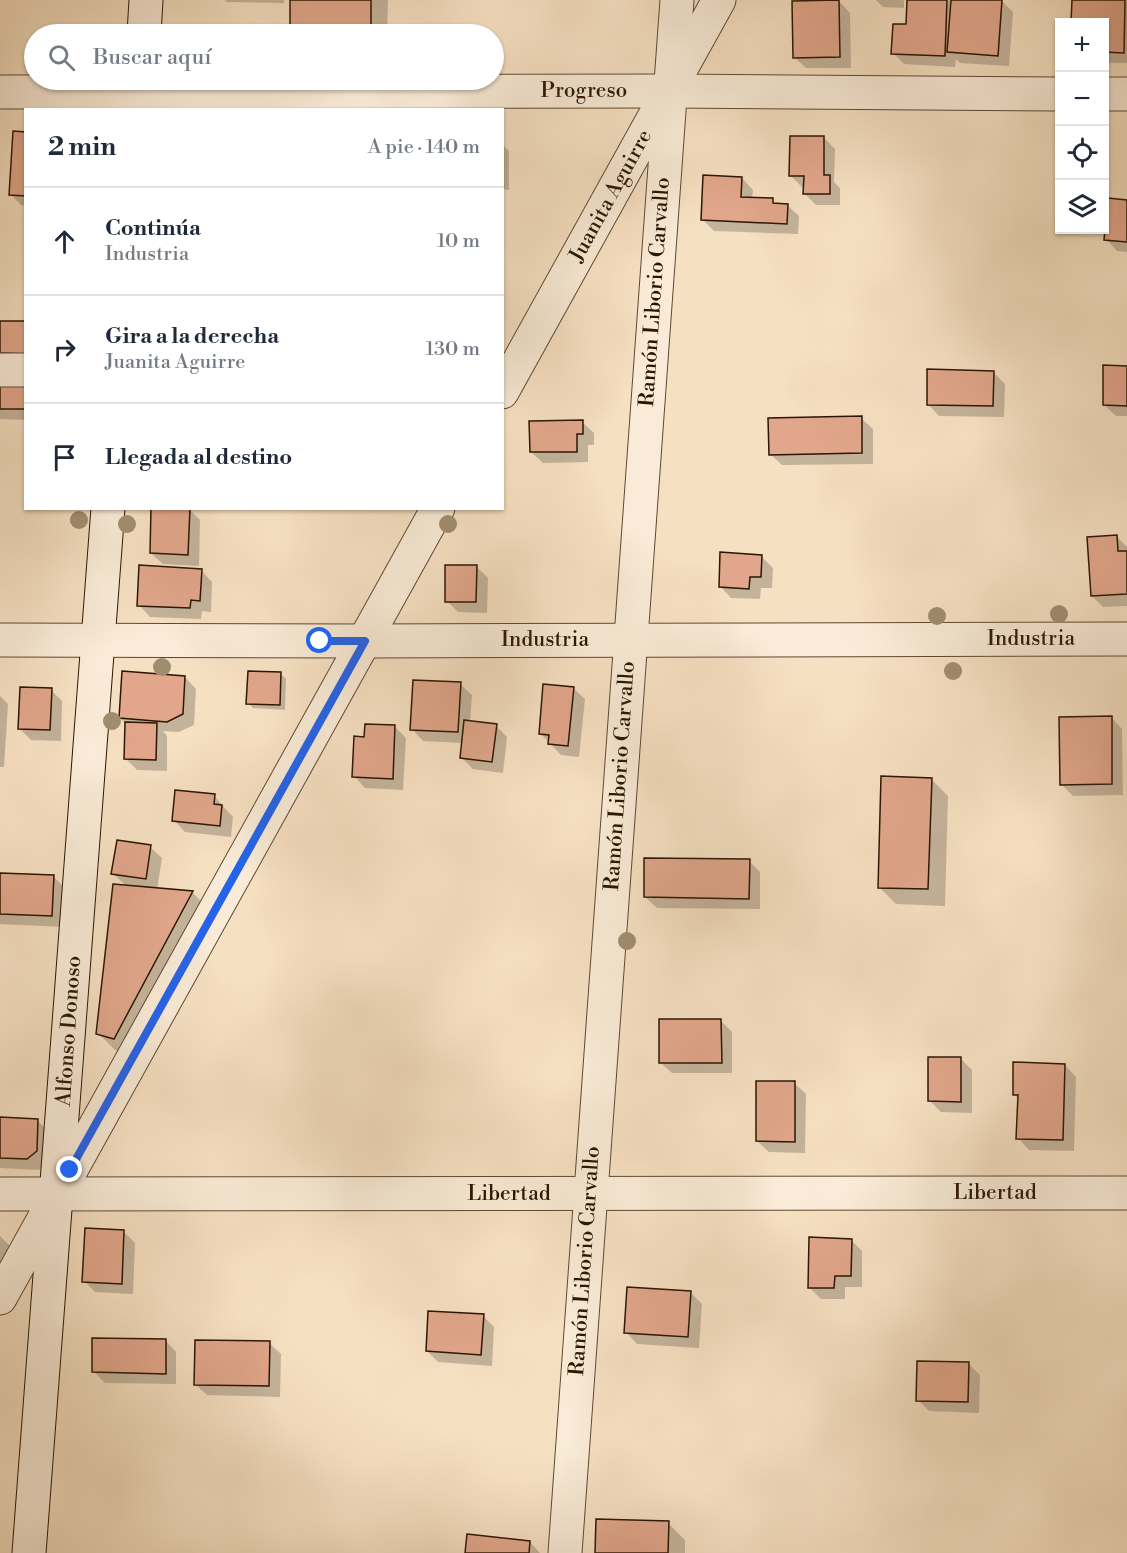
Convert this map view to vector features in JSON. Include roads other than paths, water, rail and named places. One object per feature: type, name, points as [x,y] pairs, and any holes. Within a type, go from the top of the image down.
[{"type":"street","points":[[145,24],[146,0]]},
{"type":"street","name":"Ramón Liborio Carvallo","points":[[565,1553],[677,0]]},
{"type":"street","name":"Juanita Aguirre","points":[[504,388],[719,0]]},
{"type":"street","name":"Progreso","points":[[0,92],[140,94],[669,91],[1055,94]]},
{"type":"street","points":[[1109,94],[1127,94]]},
{"type":"street","points":[[0,370],[24,370]]},
{"type":"street","name":"Alfonso Donoso","points":[[28,1553],[108,510]]},
{"type":"street","points":[[0,1298],[437,510]]},
{"type":"street","name":"Industria","points":[[0,639],[365,641],[1127,639]]},
{"type":"street","name":"Libertad","points":[[0,1194],[1127,1193]]}]
